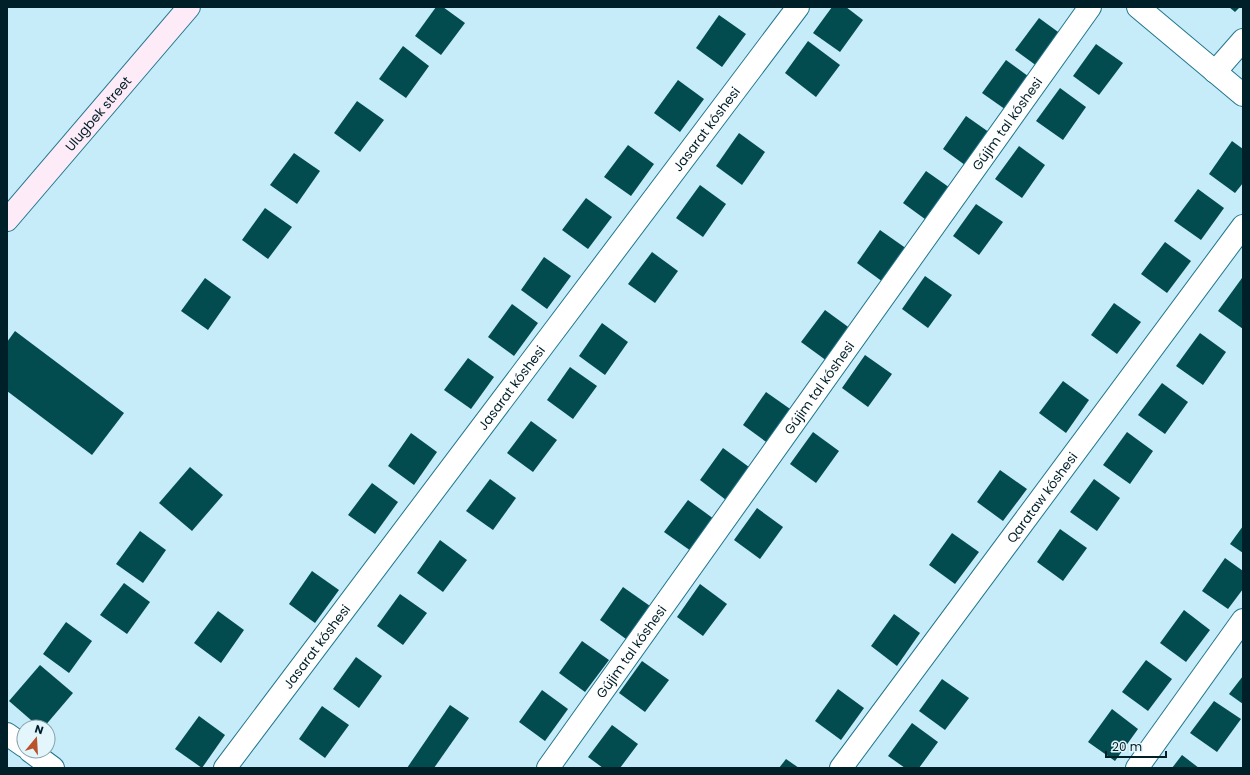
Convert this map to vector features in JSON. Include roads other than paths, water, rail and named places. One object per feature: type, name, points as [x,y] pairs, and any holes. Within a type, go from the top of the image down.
[{"type":"street","name":"Ulugbek street","points":[[7,220],[189,7]]},
{"type":"street","name":"Jasarat kóshesi","points":[[225,768],[798,7]]},
{"type":"street","name":"Gújim tal kóshesi","points":[[548,768],[1090,7]]},
{"type":"street","points":[[1138,7],[1243,95]]},
{"type":"street","points":[[1215,72],[1243,40]]},
{"type":"street","name":"Qarataw kóshesi","points":[[840,768],[1243,226]]},
{"type":"street","points":[[1137,768],[1243,620]]},
{"type":"street","points":[[7,734],[16,740]]},
{"type":"street","points":[[41,759],[54,768]]}]
